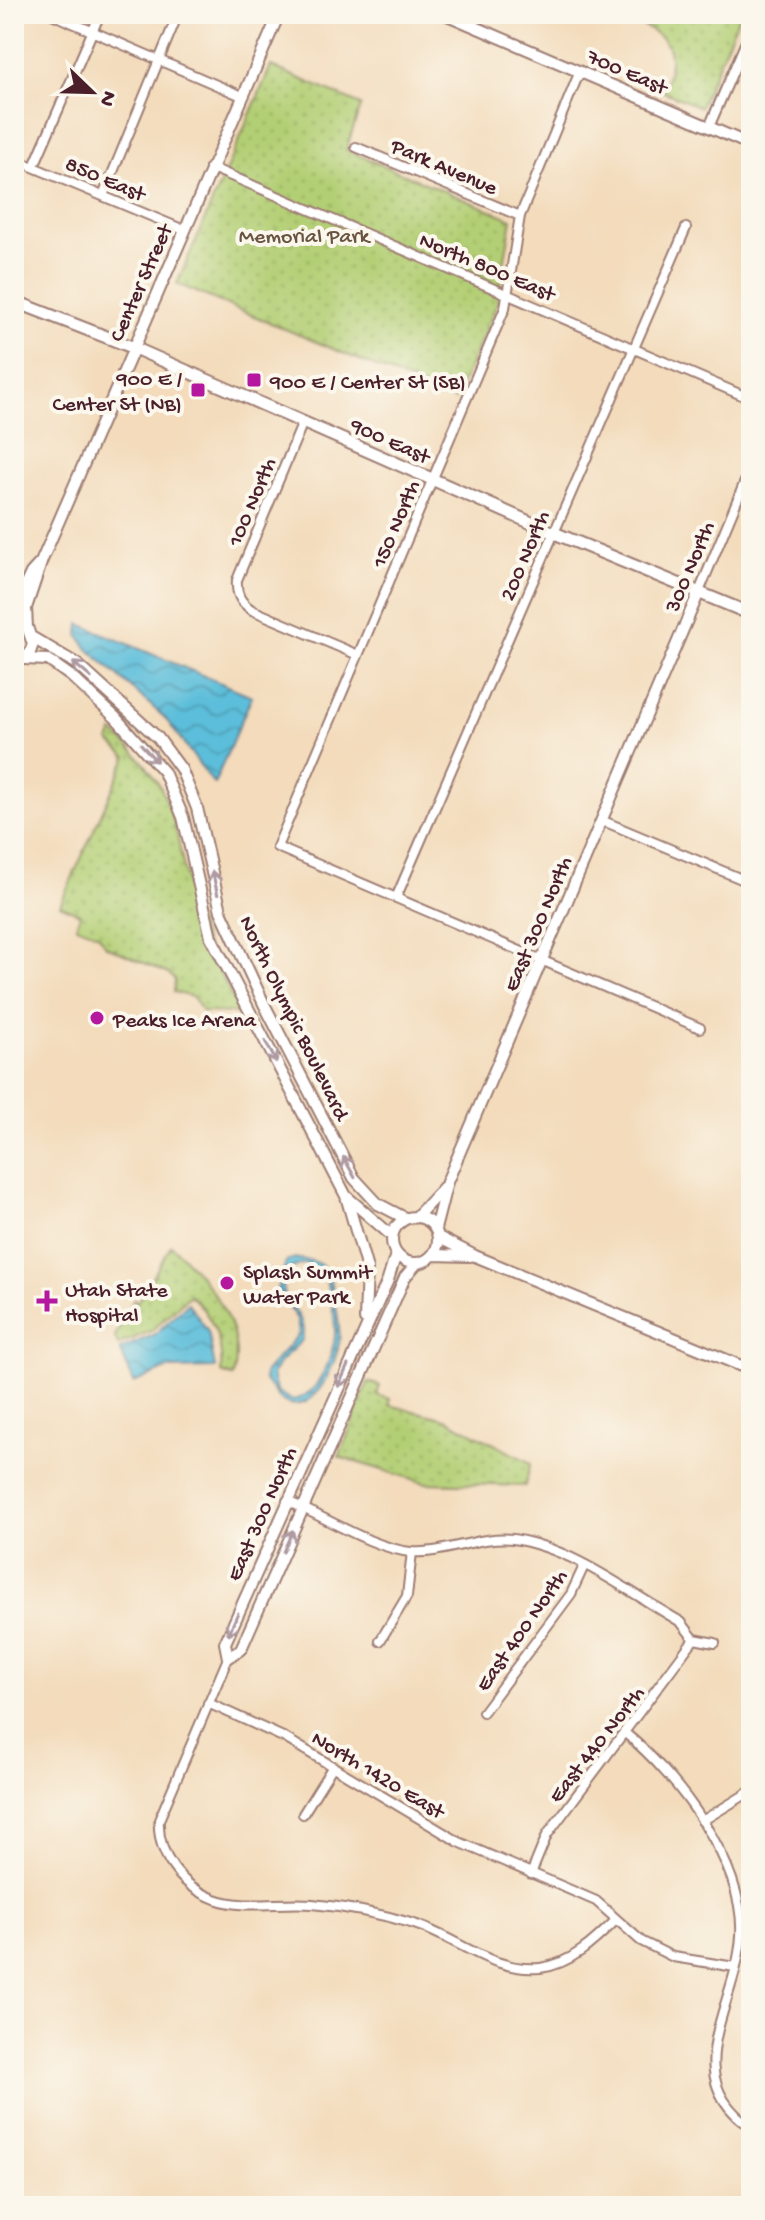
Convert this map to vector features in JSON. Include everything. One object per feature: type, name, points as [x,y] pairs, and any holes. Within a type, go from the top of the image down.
[{"type":"main road","name":"900 East","points":[[14,301],[132,347],[552,532],[751,614]]},
{"type":"street","points":[[14,28],[20,14]]},
{"type":"street","points":[[52,14],[242,96]]},
{"type":"street","points":[[34,166],[100,14]]},
{"type":"street","points":[[103,196],[178,14]]},
{"type":"street","name":"700 East","points":[[445,14],[751,145]]},
{"type":"street","name":"Center Street","points":[[27,627],[26,608],[42,560],[277,16]]},
{"type":"street","points":[[709,127],[751,30]]},
{"type":"street","name":"150 North","points":[[396,898],[277,847],[509,293],[520,216],[580,71]]},
{"type":"street","name":"Park Avenue","points":[[356,147],[520,216]]},
{"type":"street","name":"850 East","points":[[14,159],[184,230]]},
{"type":"street","name":"North 800 East","points":[[210,167],[751,399]]},
{"type":"street","name":"200 North","points":[[396,898],[686,228]]},
{"type":"street","name":"100 North","points":[[303,422],[237,580],[238,595],[252,610],[358,655]]},
{"type":"street","name":"300 North","points":[[662,680],[751,467]]},
{"type":"street","name":"Center Street","points":[[14,610],[31,573],[42,560]]},
{"type":"street","points":[[14,622],[27,627],[33,638],[32,650],[18,662]]},
{"type":"street","name":"North Olympic Boulevard","points":[[33,638],[77,664],[158,738],[181,769],[197,808],[221,911],[264,1004],[354,1178],[378,1204],[411,1217]]},
{"type":"street","name":"North Olympic Boulevard","points":[[18,662],[48,660],[63,670],[116,718],[164,772],[183,817],[211,937],[346,1196],[392,1236]]},
{"type":"street","name":"East 300 North","points":[[437,1233],[447,1182],[662,680]]},
{"type":"street","points":[[601,820],[751,883]]},
{"type":"street","points":[[396,898],[700,1028]]},
{"type":"street","name":"East 300 North","points":[[411,1217],[447,1182]]},
{"type":"street","points":[[346,1196],[367,1269],[368,1299],[362,1332]]},
{"type":"street","points":[[475,1256],[433,1255],[417,1263],[396,1254],[392,1236],[411,1217],[425,1219],[437,1233],[475,1256],[751,1370]]},
{"type":"street","points":[[433,1255],[437,1233]]},
{"type":"street","name":"East 300 North","points":[[228,1658],[225,1643],[362,1332],[388,1280],[396,1254]]},
{"type":"street","name":"East 300 North","points":[[417,1263],[405,1277],[241,1649],[228,1658],[159,1820],[158,1836],[166,1859],[193,1886],[213,1898],[237,1904],[311,1904],[375,1914],[417,1924],[480,1956],[518,1968],[555,1966],[596,1939],[616,1920]]},
{"type":"street","points":[[287,1501],[385,1545],[412,1552],[511,1539],[565,1555],[681,1622],[694,1639],[715,1643]]},
{"type":"street","points":[[380,1641],[407,1596],[412,1552]]},
{"type":"street","name":"East 400 North","points":[[483,1712],[571,1594],[584,1566]]},
{"type":"street","name":"East 440 North","points":[[531,1874],[547,1835],[694,1639]]},
{"type":"street","name":"North 1420 East","points":[[208,1703],[285,1738],[459,1842],[596,1901],[641,1941],[673,1957],[735,1967]]},
{"type":"street","points":[[625,1733],[647,1750],[702,1821],[724,1857],[741,1934],[717,2033],[712,2068],[724,2103],[751,2127]]},
{"type":"street","points":[[303,1814],[333,1766]]},
{"type":"street","points":[[702,1821],[751,1791]]},
{"type":"green space","points":[[616,14],[740,14],[700,107],[662,91],[670,60],[663,40]]},
{"type":"green space","name":"Memorial Park","points":[[271,66],[361,105],[346,150],[512,219],[497,304],[455,400],[177,284]]},
{"type":"green space","points":[[113,732],[136,754],[165,796],[200,930],[240,1013],[203,1012],[193,997],[174,992],[175,980],[169,974],[106,946],[98,934],[76,926],[80,914],[60,905],[127,757],[109,741]]},
{"type":"green space","points":[[171,1245],[210,1288],[229,1322],[236,1358],[233,1377],[221,1373],[221,1351],[215,1330],[205,1311],[190,1295],[151,1331],[118,1345],[115,1337],[134,1299],[138,1302]]},
{"type":"green space","points":[[368,1382],[380,1386],[377,1395],[390,1399],[389,1405],[446,1419],[531,1463],[525,1486],[426,1483],[339,1457]]},
{"type":"water","points":[[80,624],[252,696],[214,784],[165,718],[88,649],[79,635]]},
{"type":"water","points":[[295,1258],[322,1266],[333,1290],[339,1326],[339,1343],[329,1373],[316,1393],[300,1404],[281,1400],[264,1381],[265,1372],[299,1334],[297,1319],[277,1289],[286,1262]],"holes":[[[304,1263],[324,1274],[334,1318],[332,1352],[314,1387],[308,1394],[291,1400],[276,1391],[272,1375],[278,1364],[302,1340],[303,1331],[282,1285],[290,1269]]]},
{"type":"water","points":[[188,1303],[208,1331],[215,1368],[167,1369],[134,1383],[120,1349],[154,1335]]},
{"type":"place","name":"900 E / Center St (SB)","points":[[254,380]]},
{"type":"place","name":"900 E / Center St (NB)","points":[[198,390]]},
{"type":"place","name":"Peaks Ice Arena","points":[[97,1018]]},
{"type":"place","name":"Splash Summit Water Park","points":[[227,1283]]},
{"type":"place","name":"Utah State Hospital","points":[[47,1301]]}]
